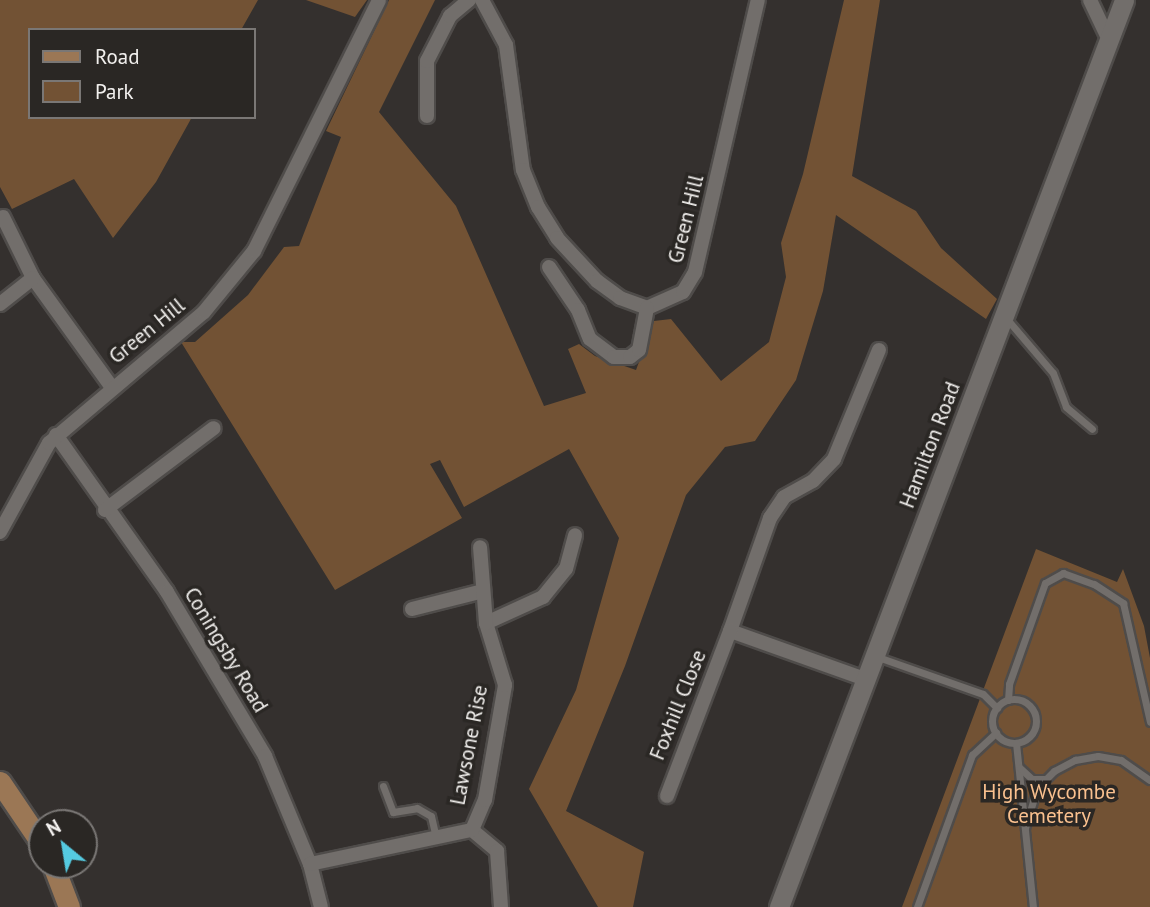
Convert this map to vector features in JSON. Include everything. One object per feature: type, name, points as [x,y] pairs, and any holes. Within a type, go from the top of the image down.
[{"type":"main road","points":[[0,782],[28,823]]},
{"type":"main road","points":[[58,879],[69,907]]},
{"type":"street","name":"Green Hill","points":[[0,532],[56,435],[111,386],[204,312],[254,251],[379,0]]},
{"type":"street","points":[[427,116],[426,61],[450,16],[469,0]]},
{"type":"street","points":[[482,0],[506,45],[518,145],[538,207],[557,238],[597,281],[620,298],[647,308],[639,350],[630,357],[614,357],[590,339],[578,310],[549,267]]},
{"type":"street","points":[[1090,0],[1109,40]]},
{"type":"street","name":"Hamilton Road","points":[[779,907],[1124,0]]},
{"type":"street","name":"Green Hill","points":[[647,308],[683,292],[695,272],[754,1]]},
{"type":"street","points":[[3,217],[33,278],[111,386]]},
{"type":"street","points":[[0,303],[33,278]]},
{"type":"street","name":"Foxhill Close","points":[[667,796],[770,518],[784,497],[813,481],[834,459],[879,350]]},
{"type":"street","points":[[105,510],[215,428]]},
{"type":"street","name":"Coningsby Road","points":[[56,435],[105,510],[167,592],[265,756],[310,864],[321,907]]},
{"type":"street","points":[[486,623],[543,597],[566,569],[575,535]]},
{"type":"street","name":"Lawsone Rise","points":[[310,864],[472,830],[485,800],[505,685],[486,623],[480,547]]},
{"type":"street","points":[[412,609],[483,591]]},
{"type":"street","name":"Foxhill Close","points":[[730,631],[865,679]]},
{"type":"street","points":[[472,830],[497,851],[501,907]]},
{"type":"lane","points":[[1004,315],[1053,373],[1066,407],[1092,429]]},
{"type":"lane","points":[[1008,700],[1009,684],[1045,583],[1063,573],[1104,589],[1123,603],[1150,722]]},
{"type":"lane","points":[[874,655],[983,694],[997,708]]},
{"type":"lane","points":[[1008,700],[1022,701],[1035,716],[1031,735],[1016,743],[996,733],[992,720],[997,708],[1008,700]]},
{"type":"lane","points":[[917,907],[967,767],[978,746],[996,733]]},
{"type":"lane","points":[[1016,743],[1033,907]]},
{"type":"lane","points":[[1025,828],[1027,809],[1046,779],[1075,760],[1098,756],[1121,760],[1148,776]]},
{"type":"lane","points":[[1018,765],[1032,779],[1046,779]]},
{"type":"lane","points":[[383,786],[393,812],[425,810],[436,837]]},
{"type":"green space","points":[[0,0],[258,0],[242,28],[28,28],[28,119],[191,119],[156,182],[113,238],[74,179],[12,209],[0,187]]},
{"type":"green space","points":[[306,0],[367,0],[355,17]]},
{"type":"green space","points":[[389,0],[435,0],[379,112],[456,206],[544,406],[586,393],[568,349],[579,344],[595,356],[636,370],[654,321],[671,319],[721,381],[769,342],[786,277],[781,243],[803,174],[844,0],[880,0],[852,176],[916,211],[941,248],[997,299],[986,319],[836,215],[823,291],[796,380],[755,441],[725,447],[686,495],[625,666],[566,811],[644,852],[633,907],[598,907],[529,789],[576,690],[619,538],[569,449],[464,507],[440,460],[430,464],[462,518],[335,590],[181,342],[195,342],[248,295],[284,247],[299,246],[341,137],[326,131]]},
{"type":"green space","name":"High Wycombe Cemetery","points":[[1036,549],[1117,582],[1123,569],[1144,626],[1150,658],[1150,907],[902,907]]}]
